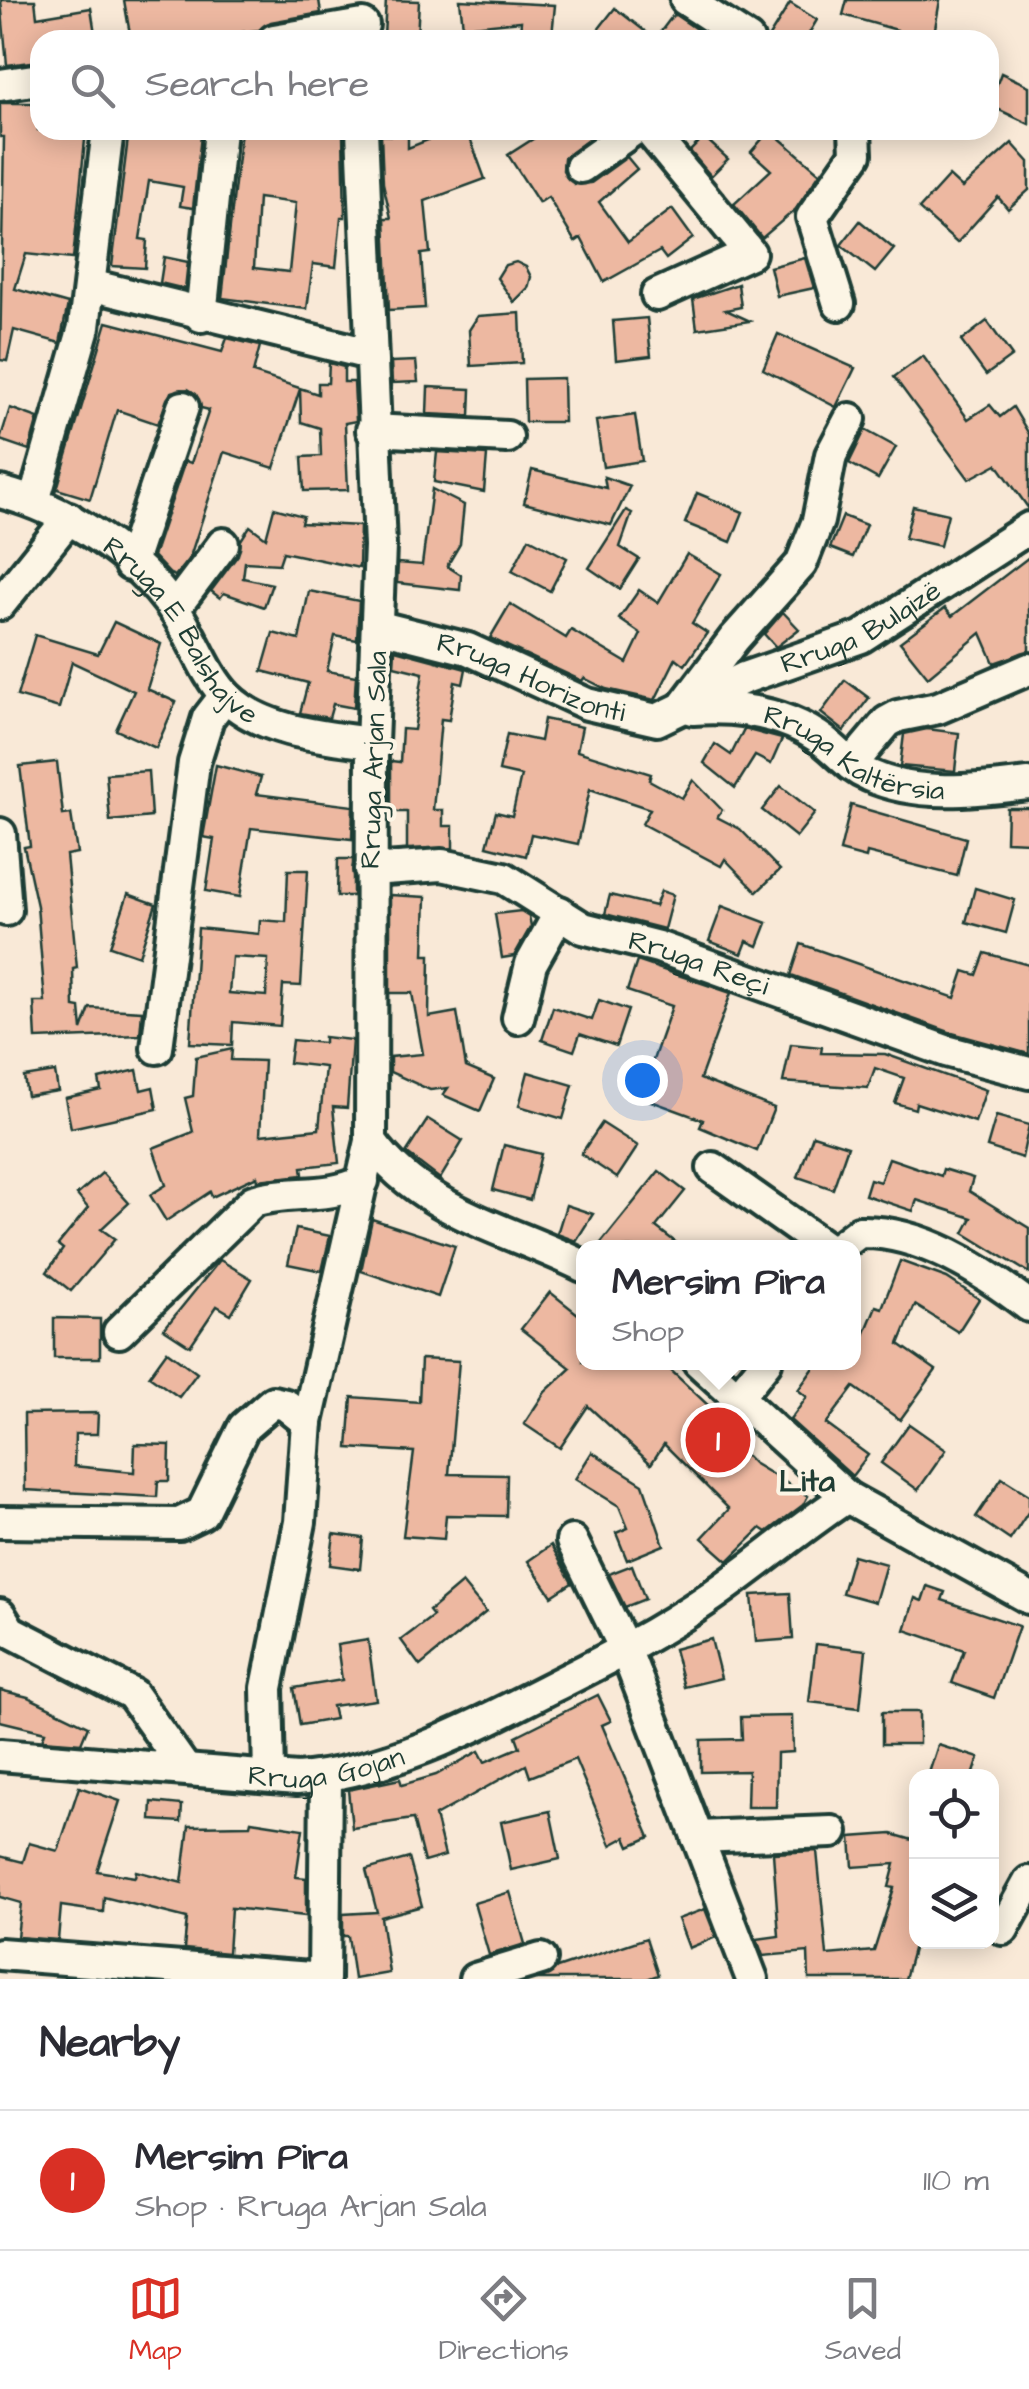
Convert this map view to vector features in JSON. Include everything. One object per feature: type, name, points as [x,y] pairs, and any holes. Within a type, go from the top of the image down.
[{"type":"street","points":[[686,0],[725,30]]},
{"type":"street","points":[[323,30],[363,22]]},
{"type":"street","points":[[0,85],[30,80]]},
{"type":"street","points":[[34,500],[74,369],[90,285],[107,140]]},
{"type":"street","points":[[202,316],[219,140]]},
{"type":"street","name":"Rruga Arjan Sala","points":[[269,1775],[267,1688],[297,1540],[307,1422],[372,1141],[370,870],[380,546],[362,140]]},
{"type":"street","points":[[581,167],[619,140]]},
{"type":"street","points":[[657,140],[750,253],[658,295]]},
{"type":"street","points":[[839,304],[812,218],[856,154],[855,140]]},
{"type":"street","points":[[90,285],[202,316],[369,354]]},
{"type":"street","points":[[130,565],[182,407]]},
{"type":"street","points":[[680,710],[734,639],[801,564],[818,521],[830,455],[850,419]]},
{"type":"street","points":[[372,430],[507,437]]},
{"type":"street","name":"Rruga E Balshajve","points":[[0,492],[34,500],[70,518],[130,565],[174,609],[225,696],[280,726],[372,743]]},
{"type":"street","points":[[0,604],[70,518]]},
{"type":"street","name":"Rruga Bulqizë","points":[[680,710],[744,678],[861,637],[1029,528]]},
{"type":"street","points":[[174,609],[223,544]]},
{"type":"street","name":"Rruga Horizonti","points":[[380,627],[468,649],[549,689],[632,717],[657,720],[680,710]]},
{"type":"street","points":[[850,765],[898,716],[938,708],[1029,669]]},
{"type":"street","points":[[157,1048],[194,762],[204,728],[225,696]]},
{"type":"street","name":"Rruga Kaltërsia","points":[[680,710],[726,707],[782,719],[825,742],[850,765],[885,782],[923,789],[1029,784]]},
{"type":"street","points":[[0,834],[6,910]]},
{"type":"street","name":"Rruga Reçi","points":[[370,870],[442,865],[476,869],[504,878],[583,928],[658,947],[929,1045],[1029,1073]]},
{"type":"street","points":[[518,1018],[531,964],[560,912]]},
{"type":"street","points":[[372,1141],[387,1164],[431,1198],[576,1263]]},
{"type":"street","points":[[713,1168],[815,1240]]},
{"type":"street","points":[[119,1332],[252,1202],[269,1196],[334,1194],[363,1181]]},
{"type":"street","points":[[848,1240],[859,1232],[902,1238],[986,1275],[1029,1306]]},
{"type":"street","points":[[707,1370],[848,1497],[1029,1598]]},
{"type":"street","points":[[736,1400],[760,1370]]},
{"type":"street","points":[[0,1522],[179,1524],[202,1513],[244,1427],[273,1402],[286,1405],[307,1422]]},
{"type":"street","name":"Rruga Gojan","points":[[0,1756],[326,1776],[459,1734],[626,1651],[714,1595],[848,1497]]},
{"type":"street","points":[[572,1541],[626,1651],[752,1979]]},
{"type":"street","points":[[0,1614],[10,1631],[132,1694],[185,1769]]},
{"type":"street","points":[[0,1954],[324,1979],[326,1776]]},
{"type":"street","points":[[698,1836],[832,1832]]},
{"type":"street","points":[[1003,1929],[1029,1882]]},
{"type":"street","points":[[475,1979],[541,1958]]},
{"type":"building","points":[[1,0],[35,0],[37,17],[91,8],[94,30],[30,30],[30,62],[7,65]]},
{"type":"building","points":[[124,0],[319,0],[321,13],[271,22],[259,30],[129,30]]},
{"type":"building","points":[[386,0],[419,1],[417,30],[384,30]]},
{"type":"building","points":[[460,0],[555,5],[553,30],[520,30],[521,21],[463,27]]},
{"type":"building","points":[[847,0],[940,0],[935,30],[897,30],[843,15]]},
{"type":"building","points":[[790,3],[817,20],[811,30],[773,30]]},
{"type":"building","points":[[615,8],[643,30],[598,30]]},
{"type":"building","points":[[674,14],[698,30],[662,30]]},
{"type":"building","points":[[1001,73],[1029,86],[1029,124],[999,110]]},
{"type":"building","points":[[0,103],[30,103],[30,140],[85,140],[73,259],[26,254],[15,289],[68,304],[60,343],[14,330],[7,361],[0,360],[4,137],[0,137]]},
{"type":"building","points":[[128,140],[201,140],[193,208],[180,206],[183,187],[149,181],[140,239],[147,240],[145,268],[112,266]]},
{"type":"building","points":[[240,140],[343,140],[345,217],[341,217],[336,267],[313,264],[307,309],[222,298]],"holes":[[[258,198],[296,203],[289,272],[254,268]]]},
{"type":"building","points":[[381,140],[408,140],[408,148],[428,140],[471,140],[485,179],[425,201],[430,253],[421,254],[425,308],[389,310],[385,218],[391,218],[383,183]]},
{"type":"building","points":[[531,140],[588,140],[564,158],[563,170],[574,184],[591,183],[627,157],[637,169],[599,202],[628,242],[672,209],[693,238],[666,259],[660,251],[604,282],[581,238],[575,242],[548,197],[539,203],[508,155]]},
{"type":"building","points":[[701,140],[707,140],[728,159],[711,176],[690,151]]},
{"type":"building","points":[[761,140],[782,140],[820,173],[796,209],[762,238],[734,204],[771,170],[751,152]]},
{"type":"building","points":[[1012,143],[1029,162],[1029,190],[1008,209],[998,197],[957,243],[919,209],[949,176],[962,188]]},
{"type":"building","points":[[860,221],[894,249],[875,272],[841,245]]},
{"type":"building","points":[[164,257],[188,262],[185,289],[160,283]]},
{"type":"building","points":[[805,258],[814,288],[777,296],[770,267]]},
{"type":"building","points":[[516,262],[526,267],[531,277],[528,288],[514,302],[497,278],[505,265]]},
{"type":"building","points":[[738,284],[741,307],[726,310],[750,321],[697,329],[693,299]]},
{"type":"building","points":[[520,313],[522,363],[471,366],[469,330],[478,316]]},
{"type":"building","points":[[647,318],[651,356],[616,360],[613,321]]},
{"type":"building","points":[[987,321],[1012,356],[986,375],[961,341]]},
{"type":"building","points":[[107,322],[222,352],[227,338],[260,346],[253,373],[318,394],[318,383],[328,383],[329,363],[344,367],[344,382],[354,382],[356,421],[345,423],[348,490],[304,491],[302,457],[321,456],[320,428],[301,422],[300,389],[274,468],[224,452],[190,557],[175,576],[170,574],[153,556],[185,461],[191,463],[209,410],[201,408],[196,394],[188,389],[171,392],[158,424],[117,410],[90,499],[57,489]]},
{"type":"building","points":[[778,334],[855,368],[836,407],[763,369]]},
{"type":"building","points":[[923,356],[968,419],[990,405],[1000,417],[1013,407],[1029,434],[1029,509],[997,464],[969,479],[894,377]]},
{"type":"building","points":[[416,361],[418,382],[392,383],[391,362]]},
{"type":"building","points":[[563,378],[564,422],[525,422],[524,379]]},
{"type":"building","points":[[428,387],[471,389],[470,416],[427,414]]},
{"type":"building","points":[[10,408],[38,418],[29,450],[0,440]]},
{"type":"building","points":[[635,415],[642,461],[603,467],[596,421]]},
{"type":"building","points":[[865,430],[896,447],[878,479],[849,463]]},
{"type":"building","points":[[437,452],[487,455],[484,492],[434,482]]},
{"type":"building","points":[[532,470],[606,488],[604,477],[630,486],[611,525],[524,503]]},
{"type":"building","points":[[432,489],[464,505],[460,544],[447,566],[461,575],[460,590],[397,583],[398,563],[422,565]]},
{"type":"building","points":[[697,493],[743,512],[731,542],[685,523]]},
{"type":"building","points":[[913,506],[948,514],[940,546],[905,538]]},
{"type":"building","points":[[274,508],[303,516],[301,523],[360,526],[359,568],[283,552],[279,564],[245,562],[243,578],[272,584],[264,607],[224,593],[220,598],[211,591],[238,555],[241,540],[250,526],[266,538]]},
{"type":"building","points":[[626,510],[632,513],[620,547],[639,559],[620,589],[589,568]]},
{"type":"building","points":[[843,516],[866,525],[853,557],[830,548]]},
{"type":"building","points":[[529,538],[567,558],[550,591],[512,571]]},
{"type":"building","points":[[687,554],[721,574],[692,623],[707,633],[685,665],[676,658],[655,700],[606,689],[584,678],[582,681],[490,638],[510,604],[566,638],[571,630],[627,663],[641,634],[619,619],[639,590],[658,603]]},
{"type":"building","points":[[1029,557],[1029,651],[994,663],[981,633],[928,677],[900,642],[945,608],[952,616]]},
{"type":"building","points":[[309,591],[359,601],[357,640],[335,636],[327,671],[356,676],[354,708],[333,704],[329,718],[300,713],[308,683],[262,671],[273,633],[299,640]]},
{"type":"building","points":[[783,612],[799,629],[776,647],[764,634]]},
{"type":"building","points":[[114,622],[161,644],[147,689],[176,702],[156,748],[116,730],[134,691],[72,662],[59,708],[17,696],[35,635],[98,654]]},
{"type":"building","points":[[395,650],[466,669],[463,684],[455,682],[449,720],[441,719],[433,810],[443,810],[443,826],[453,826],[453,848],[407,849],[407,812],[391,812],[391,761],[400,762],[402,729],[414,730],[423,673],[394,666]]},
{"type":"building","points":[[845,680],[869,698],[844,731],[821,713]]},
{"type":"building","points":[[544,719],[582,727],[577,751],[651,774],[649,780],[682,798],[693,780],[722,810],[717,817],[740,829],[780,870],[757,892],[725,859],[721,866],[642,824],[650,809],[590,789],[578,844],[531,834],[526,856],[487,846],[496,812],[512,816],[521,776],[499,771],[507,734],[540,741]]},
{"type":"building","points":[[744,729],[782,739],[771,764],[755,756],[735,788],[704,763],[715,744],[731,755]]},
{"type":"building","points":[[927,729],[959,733],[955,771],[900,766],[904,734]]},
{"type":"building","points":[[57,762],[63,815],[71,814],[77,853],[66,855],[77,968],[73,969],[74,1007],[80,1008],[82,1030],[90,1008],[142,1011],[140,1035],[36,1039],[34,1002],[45,1002],[37,906],[24,847],[30,846],[20,766]]},
{"type":"building","points":[[216,765],[261,777],[256,794],[353,806],[352,839],[251,828],[240,897],[206,891],[214,839],[203,837]]},
{"type":"building","points":[[148,771],[151,817],[110,821],[106,774]]},
{"type":"building","points":[[781,786],[815,813],[796,837],[762,810]]},
{"type":"building","points":[[851,805],[966,838],[957,876],[867,853],[866,858],[840,851]]},
{"type":"building","points":[[1007,808],[1029,808],[1029,842],[1006,841]]},
{"type":"building","points":[[338,859],[353,859],[353,896],[337,896]]},
{"type":"building","points":[[288,870],[308,870],[301,986],[283,985],[280,1026],[233,1022],[232,1045],[190,1043],[198,928],[259,934],[260,920],[286,922]],"holes":[[[232,957],[268,959],[266,996],[229,993]]]},
{"type":"building","points":[[975,888],[1015,900],[1006,933],[966,922]]},
{"type":"building","points":[[661,891],[673,895],[664,929],[605,914],[610,895],[655,906]]},
{"type":"building","points":[[128,894],[156,904],[139,956],[110,946]]},
{"type":"building","points":[[390,895],[426,897],[424,955],[430,955],[429,1017],[457,1012],[466,1067],[494,1079],[480,1111],[443,1095],[448,1088],[430,1090],[390,1072],[390,1057],[423,1054],[412,993],[390,993]]},
{"type":"building","points":[[722,906],[767,923],[758,946],[747,941],[742,954],[709,941]]},
{"type":"building","points":[[521,911],[529,916],[531,926],[514,956],[502,958],[495,914]]},
{"type":"building","points":[[801,944],[955,998],[964,971],[977,975],[985,953],[1029,965],[1029,1054],[952,1033],[791,975]]},
{"type":"building","points":[[637,961],[731,993],[700,1079],[774,1108],[757,1151],[700,1127],[703,1120],[640,1097],[672,1006],[627,991]]},
{"type":"building","points":[[599,1000],[628,1010],[616,1046],[580,1034],[574,1051],[542,1040],[553,1007],[592,1020]]},
{"type":"building","points":[[324,1037],[352,1040],[347,1108],[333,1107],[339,1163],[302,1167],[303,1175],[258,1180],[257,1176],[212,1197],[210,1192],[166,1221],[150,1195],[166,1185],[153,1148],[193,1132],[185,1098],[193,1096],[196,1057],[232,1049],[231,1060],[264,1061],[260,1135],[319,1129],[325,1067],[289,1063],[292,1040],[324,1043]]},
{"type":"building","points":[[791,1044],[822,1047],[821,1053],[885,1054],[986,1090],[975,1122],[916,1103],[915,1109],[895,1103],[904,1078],[875,1068],[868,1088],[783,1082]]},
{"type":"building","points":[[137,1070],[141,1090],[153,1087],[157,1109],[71,1128],[65,1098],[101,1090],[99,1079]]},
{"type":"building","points":[[55,1072],[58,1091],[27,1096],[24,1077]]},
{"type":"building","points":[[528,1072],[573,1085],[563,1119],[519,1106]]},
{"type":"building","points":[[996,1116],[1029,1125],[1022,1158],[987,1147]]},
{"type":"building","points":[[428,1119],[463,1141],[440,1179],[406,1153]]},
{"type":"building","points":[[602,1123],[638,1146],[617,1178],[581,1154]]},
{"type":"building","points":[[813,1135],[848,1146],[833,1189],[798,1177]]},
{"type":"building","points":[[504,1145],[541,1154],[530,1200],[493,1190]]},
{"type":"building","points":[[889,1158],[941,1176],[943,1169],[973,1178],[969,1191],[1029,1228],[1029,1273],[964,1233],[972,1218],[917,1200],[913,1211],[865,1195],[870,1179],[880,1182]]},
{"type":"building","points":[[659,1171],[685,1191],[656,1227],[673,1240],[603,1240]]},
{"type":"building","points":[[102,1173],[129,1203],[101,1229],[115,1239],[71,1291],[47,1272],[63,1249],[58,1245],[88,1208],[77,1195]]},
{"type":"building","points":[[566,1205],[593,1214],[576,1241],[557,1234]]},
{"type":"building","points":[[372,1219],[455,1246],[438,1297],[361,1271]]},
{"type":"building","points":[[296,1229],[330,1236],[322,1271],[288,1264]]},
{"type":"building","points":[[220,1260],[252,1279],[231,1314],[217,1306],[190,1346],[164,1329]]},
{"type":"building","points":[[900,1261],[947,1278],[979,1299],[958,1332],[915,1305],[899,1344],[936,1370],[900,1420],[854,1387],[826,1424],[868,1455],[852,1476],[790,1420],[807,1397],[798,1390],[812,1370],[861,1370],[861,1343],[876,1306],[882,1308]]},
{"type":"building","points":[[550,1292],[576,1312],[576,1370],[671,1370],[710,1407],[705,1413],[753,1463],[808,1496],[803,1505],[767,1532],[761,1528],[728,1561],[702,1538],[729,1509],[664,1444],[651,1464],[588,1406],[560,1448],[524,1424],[545,1392],[571,1368],[521,1329]]},
{"type":"building","points":[[54,1318],[100,1319],[100,1358],[54,1358]]},
{"type":"building","points":[[167,1351],[197,1373],[179,1397],[149,1376]]},
{"type":"building","points":[[421,1359],[459,1361],[449,1474],[507,1475],[506,1516],[446,1515],[444,1539],[403,1536],[414,1452],[348,1448],[352,1397],[419,1402]]},
{"type":"building","points":[[98,1413],[97,1434],[75,1434],[74,1466],[134,1472],[135,1444],[170,1445],[169,1481],[158,1481],[157,1497],[25,1490],[24,1414]]},
{"type":"building","points":[[909,1424],[946,1450],[918,1490],[881,1463]]},
{"type":"building","points":[[592,1452],[643,1484],[664,1545],[627,1560],[616,1533],[628,1528],[619,1506],[575,1479]]},
{"type":"building","points":[[1002,1478],[1029,1495],[1029,1511],[1010,1540],[976,1517]]},
{"type":"building","points":[[334,1534],[363,1538],[360,1569],[330,1565]]},
{"type":"building","points":[[551,1545],[572,1583],[552,1596],[528,1561]]},
{"type":"building","points":[[853,1555],[886,1564],[875,1602],[842,1593]]},
{"type":"building","points":[[632,1565],[645,1599],[625,1607],[609,1574]]},
{"type":"building","points":[[462,1583],[486,1612],[420,1666],[401,1640],[433,1616],[429,1611]]},
{"type":"building","points":[[927,1586],[945,1592],[942,1600],[1019,1626],[994,1698],[952,1683],[964,1650],[905,1630],[915,1598],[922,1601]]},
{"type":"building","points":[[790,1593],[793,1639],[756,1642],[752,1595]]},
{"type":"building","points":[[711,1639],[721,1678],[684,1687],[674,1649]]},
{"type":"building","points":[[368,1640],[376,1700],[332,1706],[335,1719],[300,1725],[294,1688],[342,1680],[337,1645]]},
{"type":"building","points":[[816,1644],[866,1650],[860,1708],[809,1702]]},
{"type":"building","points":[[0,1690],[28,1697],[88,1726],[81,1743],[42,1740],[45,1732],[0,1721]]},
{"type":"building","points":[[598,1695],[611,1721],[602,1725],[650,1837],[630,1846],[626,1837],[611,1845],[575,1759],[530,1777],[526,1765],[435,1816],[445,1856],[424,1862],[413,1819],[352,1828],[348,1790],[400,1779],[402,1785],[436,1775],[479,1751],[485,1762],[520,1747],[516,1736]]},
{"type":"building","points":[[882,1712],[919,1712],[919,1744],[882,1744]]},
{"type":"building","points":[[792,1716],[793,1752],[777,1753],[776,1807],[747,1807],[748,1771],[701,1772],[701,1740],[742,1739],[741,1717]]},
{"type":"building","points":[[938,1745],[979,1758],[975,1769],[930,1769]]},
{"type":"building","points":[[79,1787],[120,1801],[97,1871],[135,1877],[136,1871],[182,1883],[189,1826],[250,1825],[251,1821],[303,1829],[296,1877],[306,1878],[306,1916],[231,1908],[228,1953],[184,1949],[187,1918],[104,1897],[103,1912],[61,1906],[58,1940],[17,1937],[21,1903],[0,1897],[0,1856],[23,1862],[29,1843],[58,1851]]},
{"type":"building","points":[[152,1802],[182,1805],[181,1822],[151,1820]]},
{"type":"building","points":[[550,1811],[560,1859],[511,1870],[501,1822]]},
{"type":"building","points":[[892,1834],[909,1839],[909,1949],[913,1949],[905,1979],[809,1979],[808,1952],[763,1956],[757,1939],[779,1936],[773,1853],[817,1851],[827,1955],[874,1951],[894,1888],[889,1887],[895,1864],[853,1867],[851,1837]]},
{"type":"building","points":[[409,1858],[422,1906],[381,1917],[389,1973],[354,1979],[348,1936],[343,1936],[343,1914],[377,1912],[366,1870]]},
{"type":"building","points":[[510,1892],[525,1944],[489,1955],[474,1903]]},
{"type":"building","points":[[705,1909],[716,1937],[689,1948],[678,1919]]},
{"type":"building","points":[[646,1938],[658,1975],[647,1979],[540,1979],[557,1968]]},
{"type":"place","name":"Mersim Pira","points":[[718,1440]]},
{"type":"district","name":"Lita","points":[[807,1481]]}]
